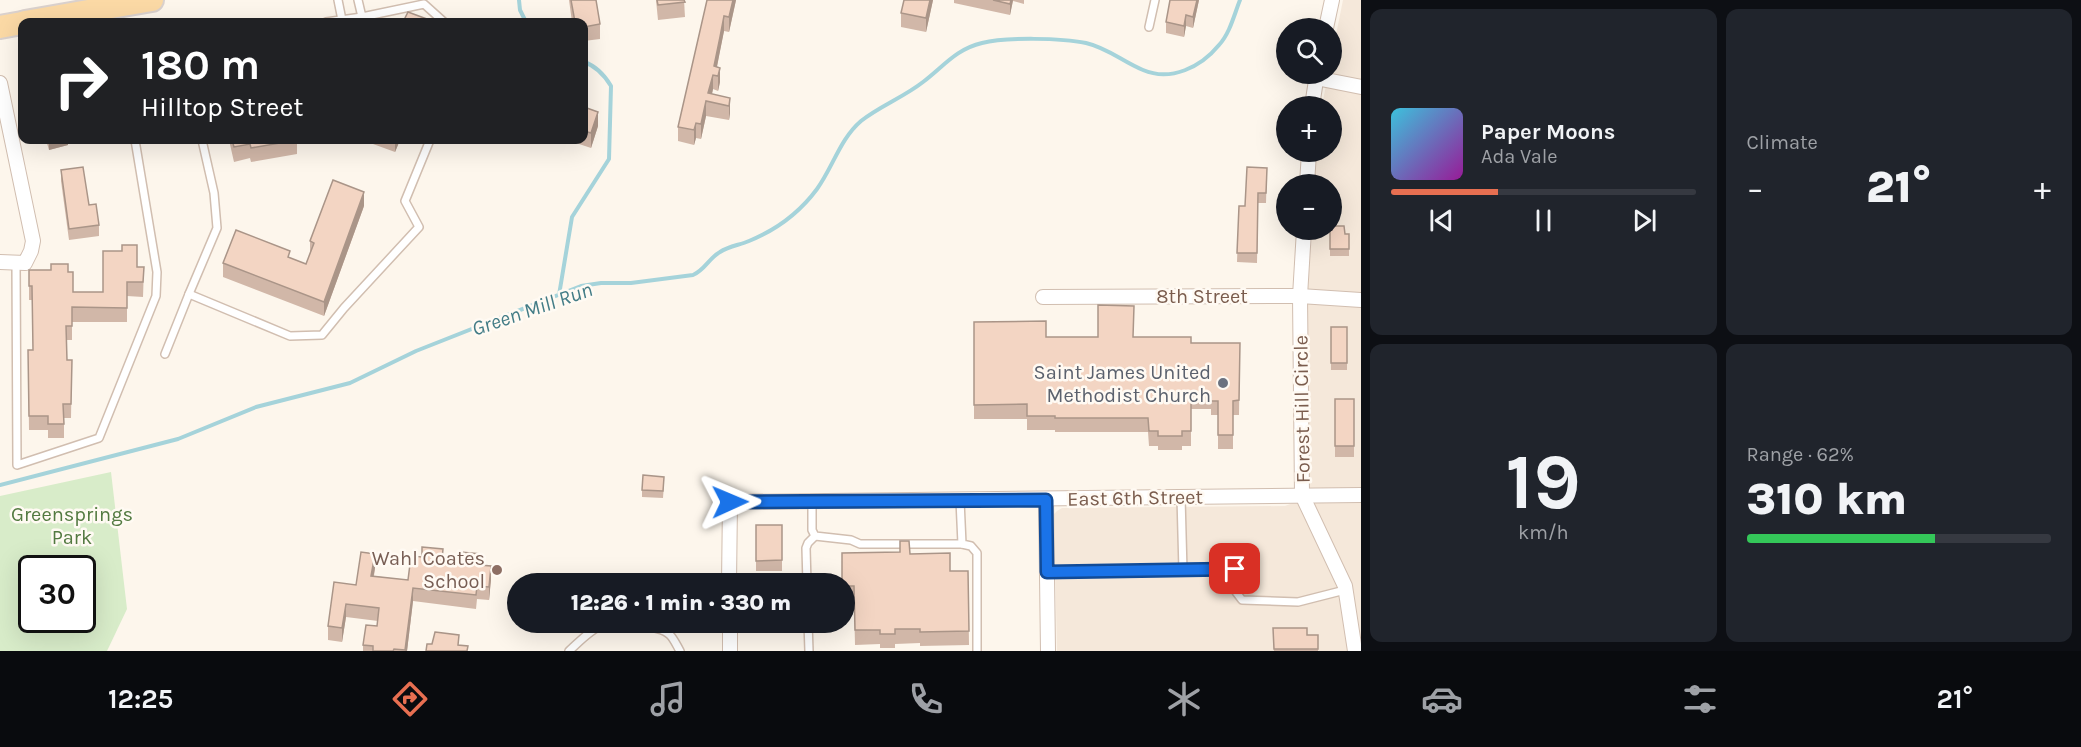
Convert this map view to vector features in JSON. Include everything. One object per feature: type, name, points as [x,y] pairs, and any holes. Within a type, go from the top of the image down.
[{"type":"main road","points":[[62,18],[108,12],[152,0]]},
{"type":"main road","points":[[0,27],[18,24]]},
{"type":"street","points":[[1328,18],[1332,0]]},
{"type":"street","points":[[1342,82],[1361,87]]},
{"type":"street","points":[[0,83],[33,241],[25,263],[0,262]]},
{"type":"street","name":"Forest Hill Circle","points":[[1303,240],[1300,296],[1302,495],[1345,590],[1355,651]]},
{"type":"street","name":"8th Street","points":[[1043,297],[1300,296],[1361,300]]},
{"type":"street","name":"East 6th Street","points":[[729,573],[730,502],[1361,495]]},
{"type":"street","points":[[1046,500],[1048,651]]},
{"type":"street","points":[[730,633],[730,651]]},
{"type":"lane","points":[[338,0],[342,18]]},
{"type":"lane","points":[[358,0],[362,17]]},
{"type":"lane","points":[[1149,27],[1155,0]]},
{"type":"lane","points":[[355,18],[424,4],[440,18]]},
{"type":"lane","points":[[16,263],[17,465],[99,438],[156,296],[157,272],[136,144]]},
{"type":"lane","points":[[165,354],[217,228],[214,194],[203,144]]},
{"type":"lane","points":[[189,294],[290,336],[322,335],[419,227],[405,201],[428,144]]},
{"type":"lane","points":[[1181,497],[1183,571]]},
{"type":"lane","points":[[812,500],[815,536]]},
{"type":"lane","points":[[960,500],[962,544]]},
{"type":"lane","points":[[815,536],[851,540],[860,544],[962,544],[971,546],[977,553],[977,651]]},
{"type":"lane","points":[[807,573],[806,548],[815,536]]},
{"type":"lane","points":[[1047,572],[1235,569],[1236,592],[1242,600],[1298,602],[1345,590]]},
{"type":"lane","points":[[569,651],[595,629],[611,624],[653,627],[672,636],[680,651]]},
{"type":"lane","points":[[808,633],[809,651]]},
{"type":"shaded area","points":[[1343,0],[1361,0],[1361,651],[1057,651],[1054,514],[1057,511],[1062,508],[1285,506],[1298,501],[1309,487],[1307,307],[1310,240],[1342,240],[1342,174],[1314,174],[1314,162],[1342,162],[1342,96],[1324,96],[1326,84],[1342,84],[1342,18],[1339,18]]},
{"type":"green space","name":"Greensprings Park","points":[[111,472],[127,609],[107,651],[0,651],[0,496]]},
{"type":"building","points":[[571,0],[596,0],[600,24],[588,26],[588,18],[574,18]]},
{"type":"building","points":[[657,0],[684,0],[685,2],[658,5]]},
{"type":"building","points":[[707,0],[733,0],[729,17],[724,16],[714,66],[720,68],[718,76],[713,75],[708,93],[730,98],[729,106],[706,101],[701,124],[696,123],[694,130],[678,127]]},
{"type":"building","points":[[904,0],[930,0],[926,18],[901,13]]},
{"type":"building","points":[[993,0],[1011,0],[1010,4]]},
{"type":"building","points":[[1170,0],[1197,0],[1193,17],[1186,15],[1184,26],[1166,22]]},
{"type":"building","points":[[408,12],[424,18],[405,18]]},
{"type":"building","points":[[588,108],[598,112],[591,133],[588,132]]},
{"type":"building","points":[[233,144],[250,144],[234,147]]},
{"type":"building","points":[[250,144],[274,144],[251,148]]},
{"type":"building","points":[[83,167],[89,205],[96,204],[99,225],[69,229],[61,170]]},
{"type":"building","points":[[1247,167],[1267,168],[1266,193],[1258,193],[1257,253],[1237,253],[1239,206],[1245,206]]},
{"type":"building","points":[[333,180],[364,192],[324,302],[223,263],[236,230],[290,251],[288,257],[306,264],[314,243],[310,241]]},
{"type":"building","points":[[1342,226],[1344,226],[1345,234],[1349,234],[1349,249],[1330,249],[1330,240],[1342,240]]},
{"type":"building","points":[[122,245],[137,245],[137,267],[144,267],[143,282],[127,282],[127,308],[72,307],[72,326],[66,326],[67,360],[72,360],[71,404],[63,404],[64,424],[48,424],[48,416],[29,416],[28,350],[33,350],[32,286],[29,286],[29,270],[51,270],[51,264],[68,264],[68,272],[73,272],[73,292],[103,292],[103,251],[122,251]]},
{"type":"building","points":[[1098,305],[1134,306],[1133,337],[1191,337],[1191,343],[1240,343],[1239,400],[1233,401],[1233,435],[1218,435],[1218,401],[1211,401],[1211,395],[1191,395],[1191,431],[1182,431],[1182,436],[1158,436],[1158,431],[1149,431],[1148,418],[1027,416],[1027,404],[974,405],[974,322],[1046,321],[1046,337],[1098,337]]},
{"type":"building","points":[[1331,327],[1347,327],[1347,363],[1331,363]]},
{"type":"building","points":[[1335,399],[1354,399],[1354,446],[1335,446]]},
{"type":"building","points":[[643,475],[664,477],[663,491],[642,490]]},
{"type":"building","points":[[756,525],[782,525],[782,560],[756,561]]},
{"type":"building","points":[[900,541],[909,541],[910,554],[950,553],[950,571],[968,571],[969,631],[920,632],[920,629],[895,629],[895,634],[880,634],[880,630],[855,630],[855,573],[842,573],[842,553],[900,552]]},
{"type":"building","points":[[422,547],[443,549],[442,560],[460,562],[461,552],[481,554],[480,565],[491,566],[489,587],[477,586],[476,595],[413,588],[405,650],[373,651],[373,646],[363,645],[366,625],[377,626],[379,608],[346,604],[342,628],[328,626],[334,582],[356,585],[361,552],[375,554],[371,576],[408,580],[411,556],[422,557]]},
{"type":"building","points":[[1273,628],[1307,628],[1307,635],[1318,635],[1318,649],[1274,649]]},
{"type":"building","points":[[435,632],[459,635],[458,645],[468,646],[467,651],[426,651],[427,644],[432,644]]},
{"type":"waterway","points":[[519,0],[524,18]]},
{"type":"waterway","name":"Green Mill Run","points":[[0,485],[178,439],[256,407],[350,383],[416,351],[581,286],[631,283],[693,275],[720,252],[759,237],[795,213],[817,189],[842,145],[861,121],[916,87],[950,59],[965,50],[992,41],[1034,39],[1076,41],[1101,48],[1143,70],[1164,74],[1175,73],[1194,66],[1212,53],[1229,29],[1240,0]]},
{"type":"waterway","points":[[559,295],[572,217],[609,159],[611,86],[600,72],[588,64]]},
{"type":"place","name":"Saint James United Methodist Church","points":[[1223,383]]},
{"type":"place","name":"Wahl Coates School","points":[[497,570]]},
{"type":"route","points":[[730,502],[1046,500],[1047,572],[1235,569]]}]
